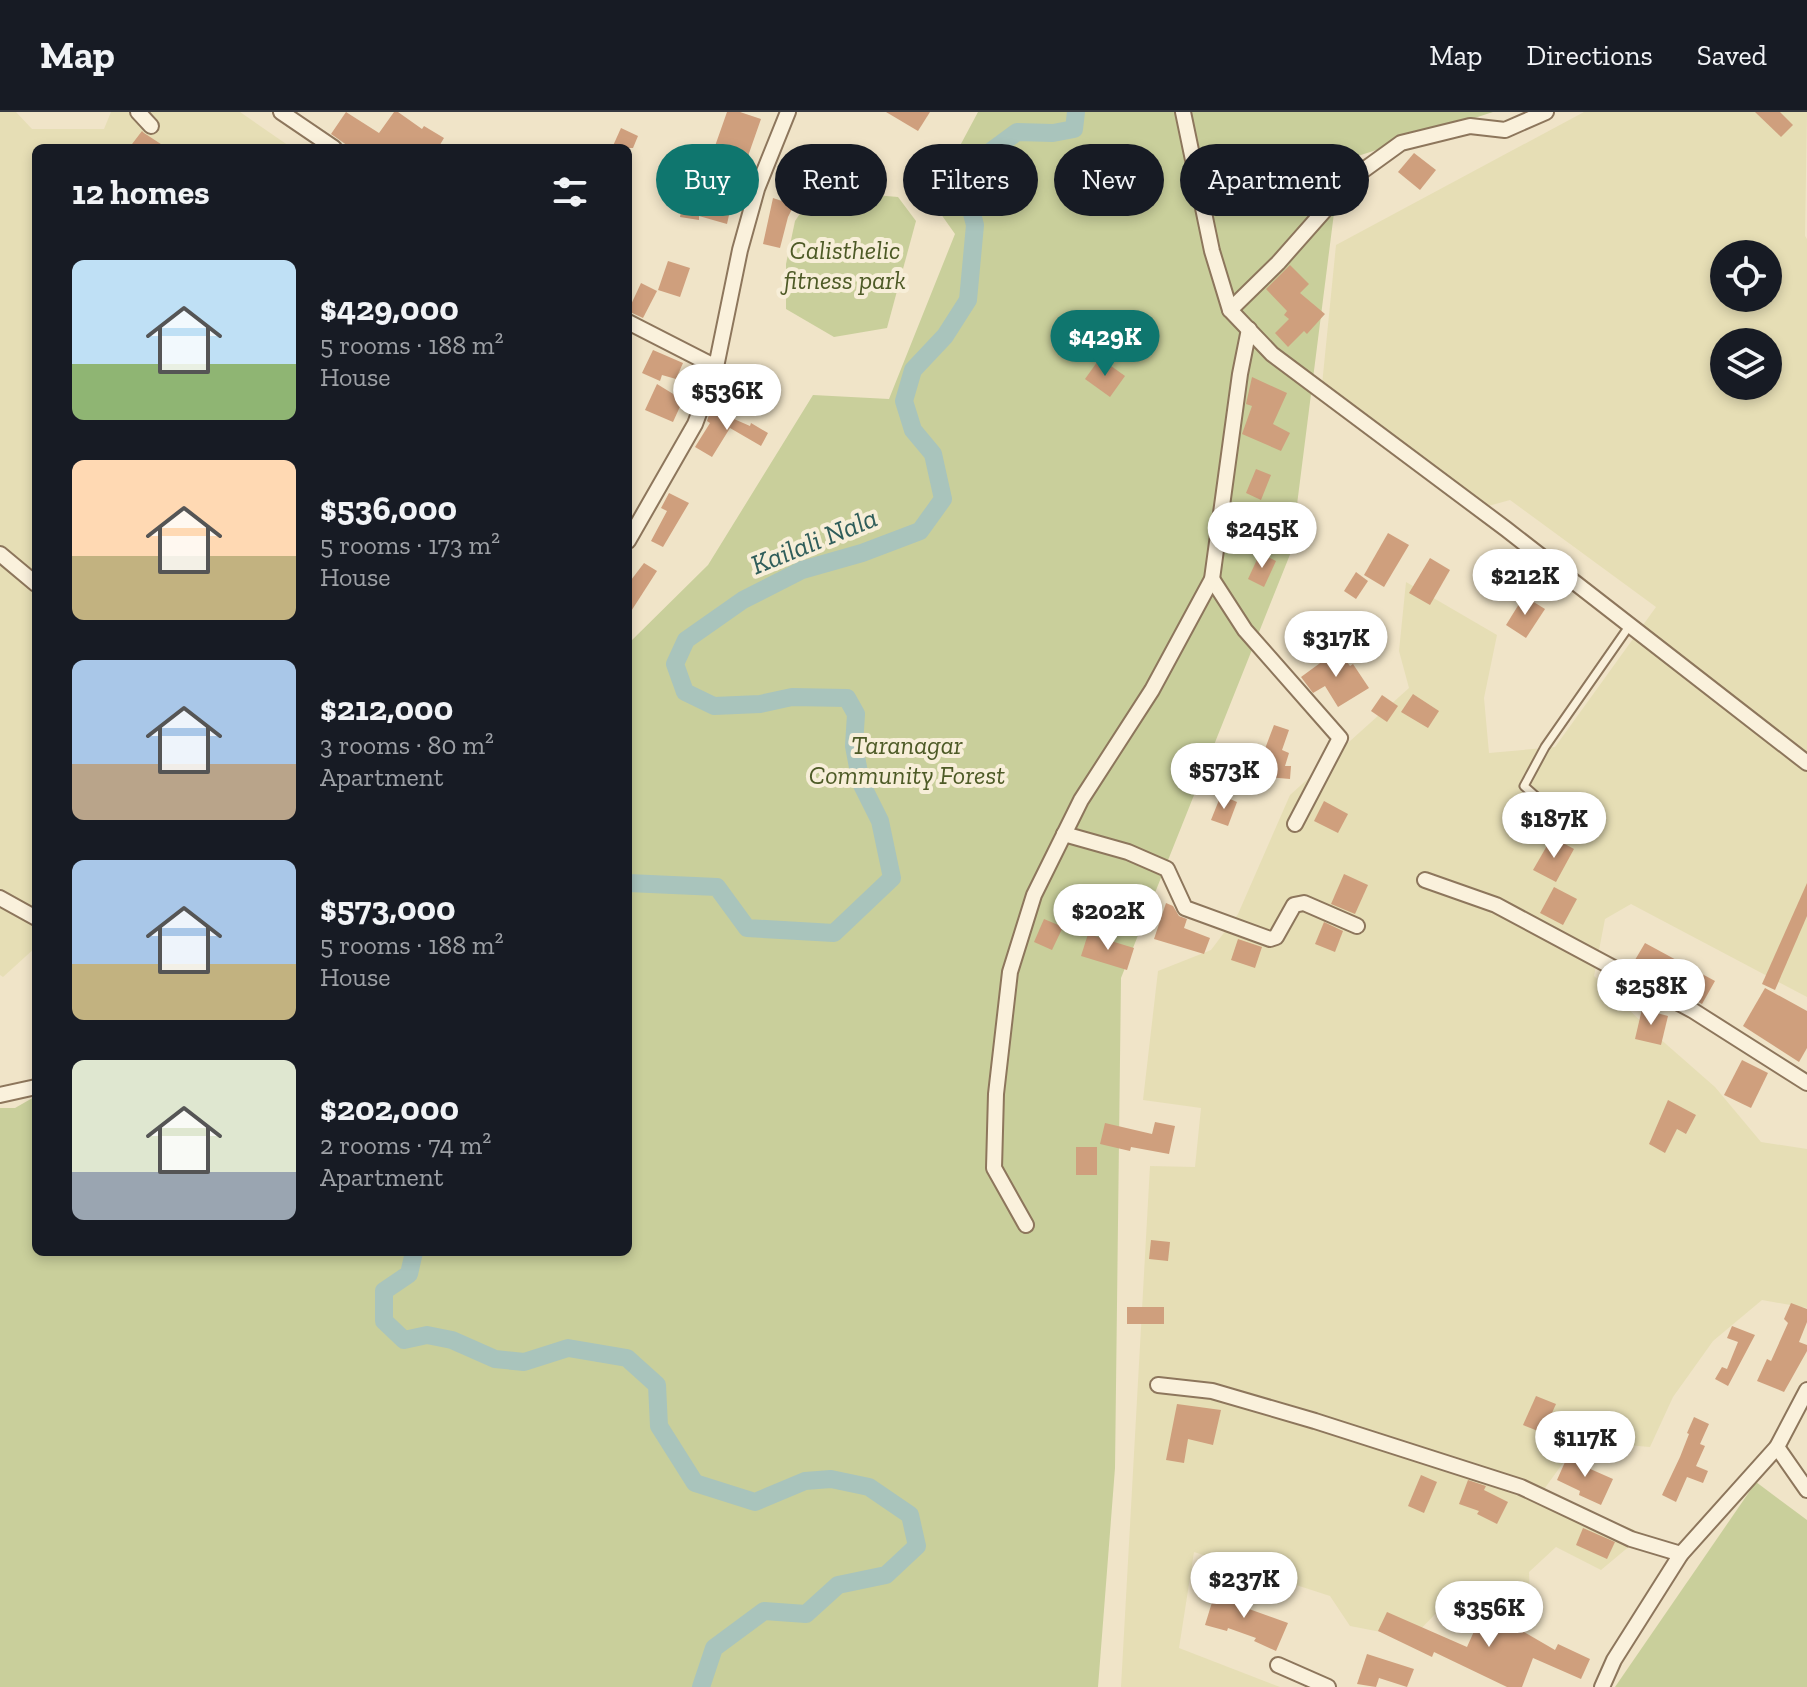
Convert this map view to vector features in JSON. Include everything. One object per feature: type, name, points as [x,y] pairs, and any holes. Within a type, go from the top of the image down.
[{"type":"street","points":[[138,112],[151,126]]},
{"type":"street","points":[[281,112],[328,144]]},
{"type":"street","points":[[632,534],[695,424],[716,367],[740,250],[757,189],[788,112]]},
{"type":"street","points":[[1183,112],[1212,251],[1230,310],[1272,354],[1807,763]]},
{"type":"street","points":[[1230,310],[1278,263],[1354,177],[1401,143],[1470,126],[1505,130],[1546,112]]},
{"type":"street","points":[[632,324],[716,367]]},
{"type":"street","points":[[1026,1225],[994,1168],[996,1094],[1010,972],[1034,895],[1081,800],[1152,690],[1212,579],[1249,329]]},
{"type":"street","points":[[0,554],[32,581]]},
{"type":"street","points":[[1212,579],[1245,630],[1340,738],[1295,824]]},
{"type":"street","points":[[1064,834],[1128,852],[1167,869],[1185,908],[1270,939],[1276,937],[1294,905],[1304,903],[1357,926]]},
{"type":"street","points":[[1425,880],[1496,905],[1692,1010],[1807,1083]]},
{"type":"street","points":[[0,898],[32,916]]},
{"type":"street","points":[[0,1095],[32,1088]]},
{"type":"street","points":[[1158,1385],[1212,1391],[1521,1487],[1631,1539],[1681,1554]]},
{"type":"street","points":[[1602,1687],[1614,1660],[1681,1554],[1777,1447],[1807,1390]]},
{"type":"street","points":[[1777,1447],[1807,1490]]},
{"type":"street","points":[[1278,1665],[1328,1687]]},
{"type":"lane","points":[[1549,808],[1524,786],[1545,747],[1630,625]]},
{"type":"shaded area","points":[[0,112],[16,112],[32,129],[104,129],[111,112],[240,112],[286,144],[32,144],[32,951],[3,977],[0,975]]},
{"type":"shaded area","points":[[1584,112],[1807,112],[1807,997],[1631,904],[1605,919],[1594,976],[1715,1087],[1761,1142],[1807,1149],[1807,1308],[1762,1300],[1713,1341],[1673,1397],[1650,1447],[1579,1441],[1542,1492],[1644,1534],[1601,1570],[1556,1547],[1529,1572],[1531,1625],[1442,1607],[1412,1638],[1350,1626],[1330,1596],[1194,1552],[1179,1648],[1280,1687],[1121,1687],[1150,1166],[1195,1167],[1201,1108],[1143,1100],[1158,971],[1211,950],[1238,914],[1290,795],[1409,688],[1399,651],[1406,582],[1497,635],[1484,698],[1489,753],[1555,747],[1656,607],[1510,500],[1481,508],[1322,385],[1336,245]]},
{"type":"green space","name":"Taranagar Community Forest","points":[[978,112],[1493,112],[1369,152],[1369,144],[1180,144],[1180,216],[1334,216],[1291,552],[1121,978],[1115,1468],[1098,1687],[0,1687],[0,1108],[15,1108],[32,1098],[32,1256],[632,1256],[632,640],[708,565],[813,395],[889,399],[955,234],[942,216],[1038,216],[1038,144],[961,144]]},
{"type":"green space","name":"Calisthelic fitness park","points":[[887,196],[898,197],[903,204],[903,216],[912,216],[916,221],[887,328],[834,337],[786,309],[786,264],[798,216],[887,216]]},
{"type":"green space","points":[[1756,1482],[1807,1520],[1807,1687],[1615,1687]]},
{"type":"building","points":[[346,112],[379,133],[394,112],[398,112],[422,129],[424,126],[444,138],[440,144],[345,144],[331,134]]},
{"type":"building","points":[[727,112],[740,112],[761,119],[752,144],[716,144]]},
{"type":"building","points":[[886,112],[930,112],[918,131]]},
{"type":"building","points":[[1755,112],[1780,112],[1793,125],[1781,137]]},
{"type":"building","points":[[621,128],[638,136],[633,148],[632,144],[614,144]]},
{"type":"building","points":[[142,131],[161,144],[132,144]]},
{"type":"building","points":[[1414,153],[1436,170],[1420,190],[1398,172]]},
{"type":"building","points":[[773,198],[775,216],[788,216],[780,248],[763,244]]},
{"type":"building","points":[[699,216],[699,220],[680,217]]},
{"type":"building","points":[[699,216],[729,216],[727,224]]},
{"type":"building","points":[[668,261],[690,268],[680,297],[658,290]]},
{"type":"building","points":[[1290,265],[1309,284],[1300,293],[1325,314],[1307,334],[1304,331],[1288,347],[1275,333],[1289,319],[1284,315],[1287,311],[1266,289]]},
{"type":"building","points":[[641,283],[657,291],[643,318],[632,313],[632,302]]},
{"type":"building","points":[[653,350],[683,363],[676,379],[662,375],[660,381],[642,373]]},
{"type":"building","points":[[1100,358],[1125,376],[1110,397],[1085,379]]},
{"type":"building","points":[[1252,377],[1287,393],[1273,424],[1290,433],[1281,451],[1242,434],[1252,406],[1246,404]]},
{"type":"building","points":[[657,384],[683,400],[673,422],[645,410]]},
{"type":"building","points":[[711,409],[750,426],[751,423],[768,433],[761,446],[730,428],[712,457],[695,447],[710,423],[707,421]]},
{"type":"building","points":[[1256,469],[1271,475],[1261,500],[1246,493]]},
{"type":"building","points":[[669,493],[689,503],[663,547],[651,541],[667,511],[661,508]]},
{"type":"building","points":[[1388,533],[1409,545],[1384,587],[1364,575]]},
{"type":"building","points":[[1260,553],[1276,561],[1264,587],[1248,579]]},
{"type":"building","points":[[1430,558],[1450,570],[1430,605],[1409,593]]},
{"type":"building","points":[[644,563],[657,571],[632,610],[632,579]]},
{"type":"building","points":[[1356,572],[1368,581],[1356,599],[1344,591]]},
{"type":"building","points":[[1524,596],[1545,609],[1526,638],[1506,625]]},
{"type":"building","points":[[1338,650],[1350,666],[1353,664],[1369,688],[1338,707],[1325,686],[1313,693],[1301,677]]},
{"type":"building","points":[[1413,694],[1439,711],[1428,728],[1401,712]]},
{"type":"building","points":[[1382,695],[1398,706],[1387,722],[1371,711]]},
{"type":"building","points":[[1274,725],[1289,730],[1282,750],[1289,753],[1285,766],[1291,766],[1290,779],[1268,777],[1270,756],[1263,754]]},
{"type":"building","points":[[1221,795],[1237,802],[1228,826],[1211,820]]},
{"type":"building","points":[[1324,801],[1348,814],[1338,833],[1314,821]]},
{"type":"building","points":[[1552,837],[1574,849],[1556,882],[1533,870]]},
{"type":"building","points":[[1344,874],[1368,885],[1355,914],[1331,904]]},
{"type":"building","points":[[1807,883],[1807,916],[1775,990],[1762,984]]},
{"type":"building","points":[[1554,887],[1577,899],[1563,925],[1540,913]]},
{"type":"building","points":[[1166,903],[1173,906],[1179,916],[1187,919],[1184,928],[1210,938],[1204,954],[1154,939]]},
{"type":"building","points":[[1044,919],[1063,927],[1052,950],[1034,942]]},
{"type":"building","points":[[1324,922],[1343,931],[1335,952],[1315,944]]},
{"type":"building","points":[[1088,934],[1134,948],[1127,970],[1081,956]]},
{"type":"building","points":[[1238,939],[1262,947],[1255,968],[1231,960]]},
{"type":"building","points":[[1645,943],[1715,981],[1702,1004],[1632,965]]},
{"type":"building","points":[[1765,988],[1807,1011],[1807,1048],[1799,1062],[1743,1026]]},
{"type":"building","points":[[1642,1009],[1668,1016],[1661,1045],[1635,1039]]},
{"type":"building","points":[[1742,1060],[1768,1073],[1751,1108],[1724,1095]]},
{"type":"building","points":[[1668,1100],[1696,1115],[1686,1134],[1677,1129],[1665,1153],[1649,1144]]},
{"type":"building","points":[[1155,1122],[1175,1126],[1169,1154],[1131,1147],[1130,1151],[1100,1144],[1105,1123],[1152,1134]]},
{"type":"building","points":[[1076,1147],[1097,1147],[1097,1175],[1076,1175]]},
{"type":"building","points":[[1151,1240],[1170,1242],[1168,1261],[1149,1259]]},
{"type":"building","points":[[1791,1303],[1807,1309],[1807,1322],[1799,1342],[1807,1345],[1807,1351],[1784,1392],[1757,1381],[1767,1359],[1771,1361],[1788,1323],[1784,1319]]},
{"type":"building","points":[[1127,1307],[1164,1307],[1164,1324],[1127,1324]]},
{"type":"building","points":[[1732,1326],[1755,1335],[1728,1386],[1715,1379],[1722,1367],[1727,1369],[1738,1342],[1727,1338]]},
{"type":"building","points":[[1536,1396],[1556,1404],[1543,1433],[1523,1425]]},
{"type":"building","points":[[1177,1404],[1221,1410],[1213,1445],[1188,1439],[1184,1463],[1166,1460]]},
{"type":"building","points":[[1694,1417],[1709,1424],[1700,1444],[1705,1446],[1696,1466],[1708,1471],[1703,1483],[1687,1477],[1676,1502],[1662,1495]]},
{"type":"building","points":[[1569,1453],[1590,1463],[1588,1468],[1613,1479],[1601,1505],[1557,1480]]},
{"type":"building","points":[[1421,1475],[1437,1482],[1424,1513],[1408,1506]]},
{"type":"building","points":[[1468,1480],[1486,1486],[1484,1490],[1508,1502],[1497,1524],[1477,1514],[1479,1511],[1459,1504]]},
{"type":"building","points":[[1583,1528],[1615,1542],[1607,1559],[1576,1545]]},
{"type":"building","points":[[1217,1586],[1239,1593],[1235,1604],[1288,1623],[1276,1651],[1254,1641],[1256,1638],[1228,1628],[1227,1631],[1205,1625]]},
{"type":"building","points":[[1484,1609],[1513,1622],[1512,1625],[1555,1650],[1558,1644],[1590,1659],[1581,1679],[1533,1658],[1522,1687],[1507,1687],[1434,1652],[1432,1657],[1378,1631],[1387,1612],[1467,1647]]},
{"type":"building","points":[[1367,1654],[1414,1669],[1407,1687],[1379,1678],[1376,1687],[1357,1684]]},
{"type":"waterway","name":"Kailali Nala","points":[[632,883],[717,887],[747,928],[834,933],[892,878],[880,821],[861,783],[854,746],[856,714],[847,698],[792,697],[760,704],[714,706],[685,692],[675,664],[686,640],[743,600],[802,570],[862,553],[920,531],[943,499],[933,454],[913,430],[904,401],[913,370],[945,336],[968,300],[975,225],[966,191],[979,160],[1017,132],[1053,133],[1074,129],[1076,112]]},
{"type":"waterway","name":"Kailali Nala","points":[[413,1256],[409,1274],[384,1291],[384,1321],[404,1340],[427,1335],[452,1340],[495,1359],[524,1362],[568,1348],[627,1358],[657,1385],[659,1426],[695,1483],[755,1502],[805,1481],[831,1479],[869,1487],[910,1515],[917,1546],[886,1575],[838,1585],[806,1614],[764,1611],[714,1648],[701,1687]]}]
